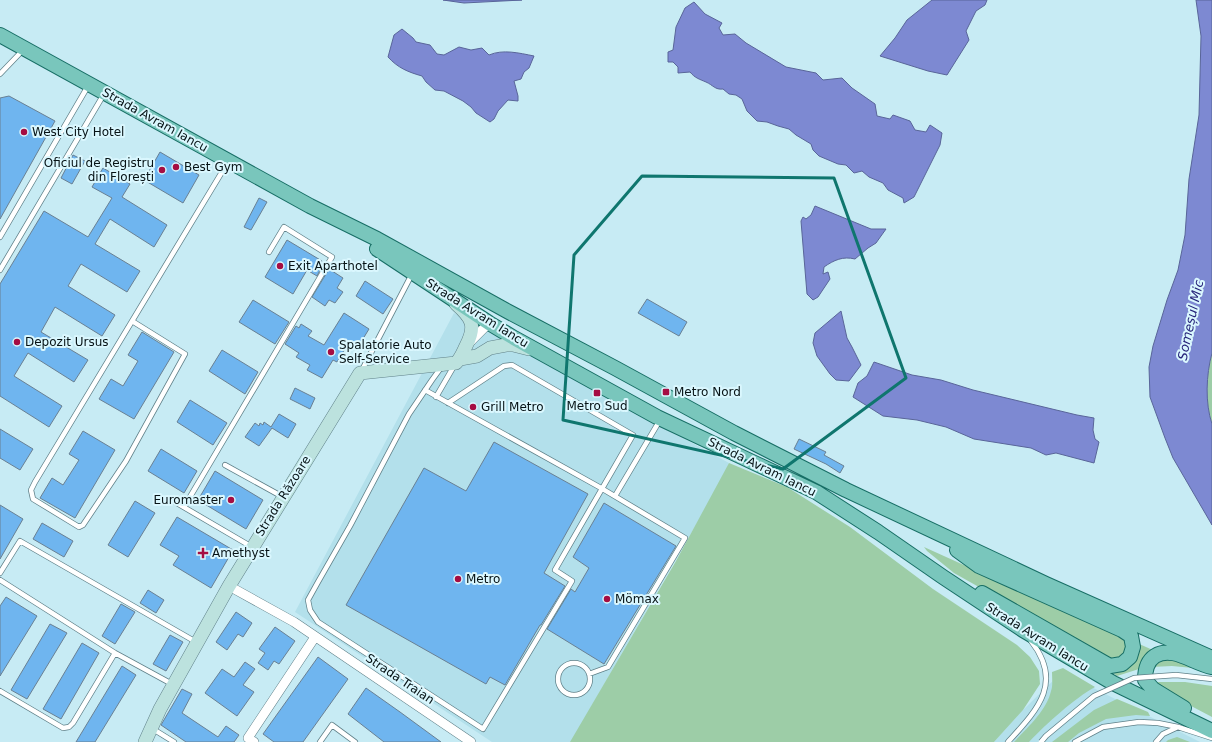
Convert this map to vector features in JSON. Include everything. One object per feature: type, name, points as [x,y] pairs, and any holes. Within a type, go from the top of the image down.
[{"type":"main road","name":"Strada Avram Iancu","points":[[0,35],[310,206],[377,239],[510,313],[846,490],[1046,584],[1212,658]]},
{"type":"main road","name":"Strada Avram Iancu","points":[[310,206],[495,326],[661,418],[816,492],[878,532],[1022,630],[1113,683],[1212,731]]},
{"type":"main road","points":[[927,529],[979,566],[1122,630],[1131,636],[1133,647],[1130,657],[1122,664],[1110,666],[974,588],[942,577]]},
{"type":"main road","points":[[1212,667],[1204,666],[1171,652],[1160,652],[1151,658],[1146,670],[1145,680],[1153,689],[1174,703],[1212,722]]},
{"type":"street","points":[[446,294],[463,310],[473,326],[471,337],[458,361]]},
{"type":"street","points":[[466,345],[495,326]]},
{"type":"street","points":[[490,348],[495,326]]},
{"type":"street","points":[[360,373],[458,361],[477,356],[490,348],[513,345],[542,353]]},
{"type":"street","name":"Strada Răzoare","points":[[145,742],[160,709],[229,586],[282,497],[360,373]]},
{"type":"street","name":"Strada Traian","points":[[229,586],[294,622],[471,742]]},
{"type":"street","points":[[254,742],[248,738],[315,637]]},
{"type":"lane","points":[[0,74],[24,49]]},
{"type":"lane","points":[[0,237],[89,84]]},
{"type":"lane","points":[[0,270],[104,93]]},
{"type":"lane","points":[[132,321],[185,354],[126,461],[83,525],[79,527],[32,499],[31,490],[132,321],[229,161]]},
{"type":"lane","points":[[184,507],[332,256],[284,227],[269,252]]},
{"type":"lane","name":"Strada Răzoare","points":[[360,373],[412,272]]},
{"type":"lane","points":[[448,403],[504,366],[512,365],[633,435],[555,570],[572,581],[483,729],[318,622],[310,610],[308,600],[350,526],[410,414],[425,390],[440,369],[458,361]]},
{"type":"lane","points":[[436,397],[458,361]]},
{"type":"lane","points":[[425,390],[601,488],[685,538],[608,667],[589,674]]},
{"type":"lane","points":[[615,496],[661,418]]},
{"type":"lane","points":[[225,465],[282,497]]},
{"type":"lane","points":[[175,502],[252,547]]},
{"type":"lane","points":[[0,573],[20,542],[197,643]]},
{"type":"lane","points":[[0,580],[115,653],[174,685]]},
{"type":"lane","points":[[1008,742],[1030,718],[1039,705],[1047,679],[1043,660],[1038,650],[1022,630]]},
{"type":"lane","points":[[0,691],[63,728],[69,727],[73,723],[115,653]]},
{"type":"lane","points":[[573,664],[582,666],[589,674],[589,684],[583,692],[572,695],[567,694],[560,686],[560,671],[568,665],[573,664]]},
{"type":"lane","points":[[1041,742],[1094,696],[1134,678],[1176,675],[1212,679]]},
{"type":"lane","points":[[1075,742],[1103,727],[1139,722],[1158,723],[1178,727],[1212,738]]},
{"type":"lane","points":[[320,742],[332,725],[355,742]]},
{"type":"lane","points":[[1156,742],[1163,734],[1178,727]]},
{"type":"lane","points":[[152,728],[174,742]]},
{"type":"highlighted area","points":[[642,176],[834,178],[906,378],[783,469],[563,420],[574,255]]},
{"type":"shaded area","points":[[454,313],[729,463],[724,476],[571,742],[492,742],[295,612]]},
{"type":"shaded area","points":[[1062,672],[1200,742],[994,742],[1023,710]]},
{"type":"green space","points":[[1212,353],[1212,424],[1208,407],[1207,389],[1208,370]]},
{"type":"green space","points":[[729,463],[787,487],[850,527],[933,589],[1017,645],[1030,657],[1039,671],[1040,684],[1023,710],[994,742],[570,742],[676,561]]},
{"type":"green space","points":[[924,547],[1116,634],[1126,641],[1128,650],[1119,659],[1109,660],[954,573]]},
{"type":"green space","points":[[1137,643],[1155,651],[1148,657],[1139,669],[1117,676],[1112,672]]},
{"type":"green space","points":[[1165,656],[1193,668],[1172,666],[1151,667]]},
{"type":"green space","points":[[1063,668],[1095,687],[1061,712],[1029,742],[1014,742],[1041,712],[1049,698],[1052,689],[1052,672]]},
{"type":"green space","points":[[1154,682],[1185,682],[1212,686],[1212,717],[1157,688]]},
{"type":"green space","points":[[1117,699],[1148,712],[1150,716],[1136,715],[1106,719],[1079,733],[1068,742],[1052,742],[1094,710]]},
{"type":"green space","points":[[1177,737],[1190,742],[1166,742]]},
{"type":"water","points":[[443,0],[522,0],[464,3]]},
{"type":"water","points":[[932,0],[987,0],[985,5],[976,11],[966,31],[969,40],[947,75],[928,71],[880,56],[895,38],[907,20]]},
{"type":"water","name":"Someșul Mic","points":[[1196,0],[1212,0],[1212,353],[1208,370],[1207,398],[1212,424],[1212,525],[1173,458],[1165,438],[1150,397],[1149,367],[1153,346],[1178,270],[1185,235],[1189,179],[1199,115],[1201,36]]},
{"type":"water","points":[[694,2],[705,14],[722,23],[719,28],[723,35],[735,34],[746,43],[786,67],[816,73],[823,80],[842,78],[852,88],[875,104],[877,116],[890,119],[893,115],[910,121],[915,130],[926,132],[930,125],[942,133],[940,145],[914,197],[904,203],[903,198],[888,190],[883,183],[869,177],[862,171],[854,173],[846,165],[838,164],[819,156],[813,150],[811,144],[789,129],[767,122],[757,121],[747,111],[742,99],[736,95],[729,94],[723,89],[716,88],[695,77],[690,72],[678,73],[678,67],[673,62],[668,62],[668,52],[673,50],[676,27],[685,8]]},
{"type":"water","points":[[402,29],[416,42],[430,45],[437,54],[444,55],[459,47],[471,50],[482,48],[489,55],[505,52],[534,56],[529,68],[524,72],[521,79],[514,81],[518,101],[508,100],[490,122],[476,113],[463,101],[444,91],[435,90],[422,76],[404,69],[388,57],[394,35]]},
{"type":"water","points":[[815,206],[871,229],[886,229],[876,243],[855,259],[839,259],[824,267],[823,274],[828,272],[830,279],[818,297],[813,300],[807,294],[801,221],[803,217],[806,219],[811,215]]},
{"type":"water","points":[[841,311],[847,338],[861,365],[849,381],[836,380],[830,374],[817,356],[813,343],[815,333]]},
{"type":"water","points":[[874,362],[912,375],[941,380],[973,390],[1094,418],[1093,430],[1095,439],[1099,442],[1094,463],[1056,453],[1046,455],[1031,448],[974,439],[946,427],[917,420],[883,416],[853,397],[858,383],[867,376]]},
{"type":"building","name":"West City Hotel","points":[[9,96],[55,121],[0,219],[0,98]]},
{"type":"building","points":[[160,152],[199,175],[183,203],[144,180]]},
{"type":"building","points":[[73,155],[85,161],[72,184],[61,178]]},
{"type":"building","points":[[103,168],[130,184],[122,197],[167,225],[154,247],[110,219],[95,244],[140,271],[127,292],[81,264],[68,286],[115,315],[102,336],[55,307],[41,332],[88,360],[74,382],[28,353],[14,376],[62,406],[49,427],[0,396],[0,284],[44,211],[88,237],[112,198],[92,187]]},
{"type":"building","points":[[259,198],[267,202],[251,230],[244,227]]},
{"type":"building","points":[[287,240],[322,261],[321,263],[323,264],[317,276],[307,270],[293,294],[265,277]]},
{"type":"building","points":[[329,269],[343,278],[337,288],[343,292],[335,303],[329,300],[325,306],[312,297]]},
{"type":"building","points":[[365,281],[393,299],[383,314],[356,296]]},
{"type":"building","points":[[647,299],[687,322],[679,336],[638,313]]},
{"type":"building","points":[[253,300],[289,322],[275,344],[239,322]]},
{"type":"building","points":[[344,313],[369,329],[358,347],[349,342],[337,362],[333,360],[322,378],[307,370],[310,365],[296,357],[299,353],[285,344],[296,326],[299,328],[301,324],[312,331],[308,336],[324,345]]},
{"type":"building","points":[[142,332],[174,352],[134,419],[99,399],[111,379],[123,386],[138,361],[128,355]]},
{"type":"building","points":[[222,350],[258,372],[245,394],[209,371]]},
{"type":"building","points":[[295,388],[315,398],[310,409],[290,399]]},
{"type":"building","points":[[190,400],[227,423],[213,445],[177,422]]},
{"type":"building","points":[[279,414],[296,424],[288,438],[272,428],[259,446],[245,437],[255,423],[259,426],[260,423],[263,425],[264,422],[271,427]]},
{"type":"building","points":[[0,429],[33,449],[20,470],[0,458]]},
{"type":"building","points":[[83,431],[115,450],[75,518],[40,498],[52,478],[63,485],[79,460],[69,454]]},
{"type":"building","points":[[799,439],[826,452],[824,455],[844,466],[840,473],[826,464],[794,449]]},
{"type":"building","name":"Metro","points":[[494,442],[588,494],[544,573],[565,586],[505,685],[490,677],[486,684],[346,605],[424,468],[466,491]]},
{"type":"building","points":[[161,449],[197,471],[184,493],[148,471]]},
{"type":"building","name":"Euromaster","points":[[215,471],[263,500],[246,529],[198,500]]},
{"type":"building","points":[[135,501],[155,513],[128,557],[108,545]]},
{"type":"building","name":"Mömax","points":[[604,503],[676,546],[604,664],[547,629],[571,589],[575,592],[589,568],[573,557]]},
{"type":"building","points":[[0,505],[23,519],[0,559]]},
{"type":"building","name":"Amethyst","points":[[177,517],[233,550],[211,588],[173,565],[179,556],[160,545]]},
{"type":"building","points":[[42,523],[73,541],[64,557],[33,539]]},
{"type":"building","points":[[148,590],[164,600],[156,613],[140,603]]},
{"type":"building","points":[[6,597],[37,616],[0,676],[0,606]]},
{"type":"building","points":[[121,604],[135,612],[115,644],[102,636]]},
{"type":"building","points":[[236,612],[252,623],[243,637],[238,634],[227,650],[216,642]]},
{"type":"building","points":[[50,624],[67,633],[27,699],[11,690]]},
{"type":"building","points":[[275,627],[295,641],[279,664],[274,661],[268,670],[258,663],[265,653],[259,649]]},
{"type":"building","points":[[170,635],[183,642],[166,671],[153,664]]},
{"type":"building","points":[[82,643],[99,653],[61,719],[43,709]]},
{"type":"building","points":[[318,657],[348,679],[303,742],[274,742],[263,734]]},
{"type":"building","points":[[245,662],[255,669],[243,685],[254,692],[237,716],[205,693],[222,669],[234,677]]},
{"type":"building","points":[[122,666],[136,675],[95,742],[76,742]]},
{"type":"building","points":[[366,688],[441,742],[384,742],[348,714]]},
{"type":"building","points":[[182,689],[192,694],[182,713],[218,737],[226,726],[239,735],[234,742],[186,742],[161,725]]},
{"type":"place","name":"West City Hotel","points":[[24,132]]},
{"type":"place","name":"Best Gym","points":[[176,167]]},
{"type":"place","name":"Oficiul de Registru din Florești","points":[[162,170]]},
{"type":"place","name":"Exit Aparthotel","points":[[280,266]]},
{"type":"place","name":"Depozit Ursus","points":[[17,342]]},
{"type":"place","name":"Spalatorie Auto Self-Service","points":[[331,352]]},
{"type":"place","name":"Metro Nord","points":[[666,392]]},
{"type":"place","name":"Metro Sud","points":[[597,393]]},
{"type":"place","name":"Grill Metro","points":[[473,407]]},
{"type":"place","name":"Euromaster","points":[[231,500]]},
{"type":"place","name":"Amethyst","points":[[203,553]]},
{"type":"place","name":"Metro","points":[[458,579]]},
{"type":"place","name":"Mömax","points":[[607,599]]}]
